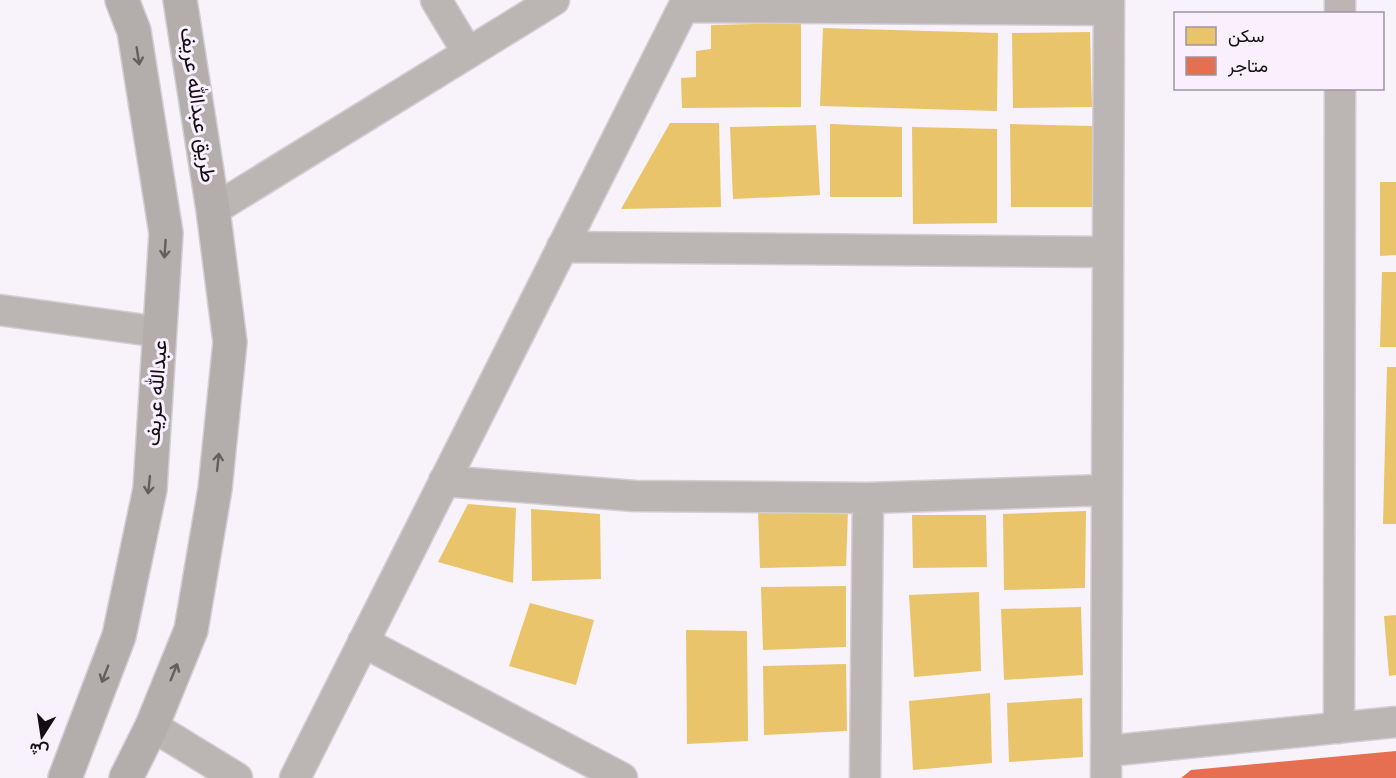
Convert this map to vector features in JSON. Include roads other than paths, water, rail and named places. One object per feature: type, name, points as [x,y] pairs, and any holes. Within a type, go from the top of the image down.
[{"type":"main road","name":"عبدالله عريف","points":[[65,778],[120,636],[150,489],[166,233],[134,31],[122,0]]},
{"type":"main road","name":"طريق عبدالله عريف","points":[[182,3],[213,210]]},
{"type":"main road","points":[[126,778],[152,726],[191,630],[215,489],[230,342],[213,210]]},
{"type":"street","points":[[436,0],[468,53]]},
{"type":"street","points":[[213,210],[554,0]]},
{"type":"street","points":[[295,778],[685,3],[1108,5],[1107,765],[1339,728],[1396,722]]},
{"type":"street","points":[[1339,728],[1340,90]]},
{"type":"street","points":[[562,248],[1108,252]]},
{"type":"street","points":[[0,310],[160,332]]},
{"type":"street","points":[[444,481],[635,496],[868,498],[1106,490]]},
{"type":"street","points":[[859,778],[868,498]]},
{"type":"street","points":[[363,642],[622,778]]},
{"type":"street","points":[[152,726],[228,776]]}]
